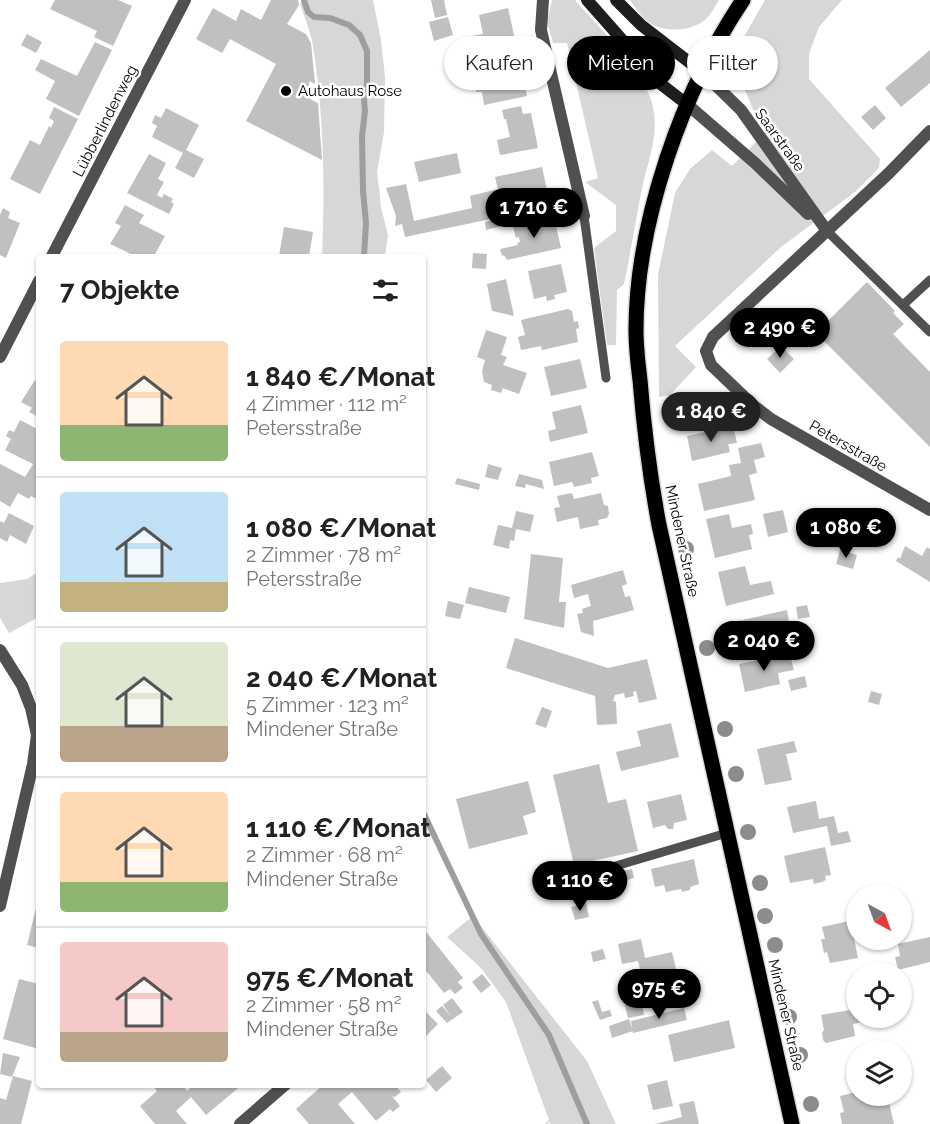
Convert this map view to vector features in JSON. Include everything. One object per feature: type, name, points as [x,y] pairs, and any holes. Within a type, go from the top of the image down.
[{"type":"main road","name":"Mindener Straße","points":[[722,36],[743,0]]},
{"type":"main road","name":"Mindener Straße","points":[[694,90],[660,180],[644,243],[636,331],[644,437],[651,484],[792,1124]]},
{"type":"street","points":[[543,0],[541,30],[584,216]]},
{"type":"street","points":[[587,0],[662,85],[688,105]]},
{"type":"street","points":[[616,0],[641,25],[687,60]]},
{"type":"street","name":"Lübberlindenweg","points":[[53,254],[181,1]]},
{"type":"street","name":"Saarstraße","points":[[720,90],[741,110],[826,231]]},
{"type":"street","name":"Saarstraße","points":[[688,105],[755,163],[826,231]]},
{"type":"street","points":[[826,231],[930,132]]},
{"type":"street","name":"Petersstraße","points":[[826,231],[713,337],[706,351],[711,365],[771,419],[930,510]]},
{"type":"street","points":[[0,357],[36,287]]},
{"type":"street","points":[[0,650],[22,685],[31,708],[36,730]]},
{"type":"street","points":[[0,906],[36,765]]},
{"type":"street","points":[[240,1124],[281,1088]]},
{"type":"lane","points":[[584,216],[606,378]]},
{"type":"lane","points":[[826,231],[930,332]]},
{"type":"lane","points":[[903,305],[930,280]]},
{"type":"lane","points":[[565,881],[727,833]]},
{"type":"shaded area","points":[[308,0],[373,0],[385,77],[384,132],[377,172],[381,207],[388,235],[385,254],[322,254],[323,177],[317,72],[312,41],[300,3]]},
{"type":"shaded area","points":[[552,0],[575,0],[608,36],[567,36],[567,43],[555,43],[555,36],[551,36],[547,22]]},
{"type":"shaded area","points":[[630,0],[719,0],[710,15],[702,22],[689,28],[675,30],[660,28],[648,22]]},
{"type":"shaded area","points":[[765,0],[842,0],[819,27],[809,54],[809,79],[880,159],[879,168],[855,192],[781,247],[675,346],[696,367],[670,395],[659,397],[658,275],[675,193],[690,169],[712,150],[732,166],[768,130],[755,114],[745,90],[778,90],[778,36],[744,36]]},
{"type":"shaded area","points":[[578,90],[647,90],[654,114],[653,144],[624,284],[617,290],[616,345],[607,345],[594,248],[616,231],[616,205],[585,182],[598,178]]},
{"type":"shaded area","points":[[36,573],[36,619],[9,633],[0,618],[0,583],[27,579]]},
{"type":"shaded area","points":[[473,916],[587,1061],[616,1124],[551,1124],[549,1122],[545,1124],[549,1120],[506,1002],[481,968],[447,937]]},
{"type":"building","points":[[55,0],[118,0],[132,6],[113,46],[94,37],[97,31],[50,9]]},
{"type":"building","name":"Autohaus Rose","points":[[271,0],[298,0],[299,5],[287,24],[306,34],[311,43],[315,84],[309,81],[310,99],[318,103],[322,160],[246,121],[276,64],[230,39],[222,53],[196,39],[213,8],[236,21],[241,9],[261,20]]},
{"type":"building","points":[[431,0],[444,0],[447,15],[435,18]]},
{"type":"building","points":[[508,8],[514,36],[472,36],[483,34],[479,15]]},
{"type":"building","points":[[448,17],[453,35],[434,41],[429,22]]},
{"type":"building","points":[[27,34],[42,42],[36,53],[21,45]]},
{"type":"building","points":[[95,42],[112,50],[79,116],[46,99],[55,81],[35,70],[41,59],[77,76]]},
{"type":"building","points":[[930,50],[930,83],[901,107],[885,88]]},
{"type":"building","points":[[476,90],[526,90],[527,96],[484,105],[482,92]]},
{"type":"building","points":[[875,105],[886,118],[873,130],[861,117]]},
{"type":"building","points":[[521,106],[523,114],[531,113],[538,148],[500,155],[497,140],[510,137],[502,110]]},
{"type":"building","points":[[54,107],[78,119],[40,194],[10,179],[30,140],[40,145],[49,126],[51,128],[54,121],[49,118]]},
{"type":"building","points":[[166,108],[199,125],[186,150],[204,159],[194,178],[175,168],[183,153],[152,137],[157,126],[152,123],[155,115],[161,118]]},
{"type":"building","points":[[457,153],[461,173],[419,182],[414,162]]},
{"type":"building","points":[[149,154],[166,163],[158,179],[164,182],[157,195],[162,198],[164,194],[173,199],[171,202],[174,204],[169,214],[127,193]]},
{"type":"building","points":[[542,167],[549,199],[504,209],[505,216],[405,237],[402,224],[395,226],[396,216],[386,188],[406,184],[414,221],[472,208],[470,196],[498,189],[495,177]]},
{"type":"building","points":[[125,205],[144,215],[139,223],[165,236],[155,254],[131,254],[110,244],[121,226],[115,223]]},
{"type":"building","points":[[3,208],[10,212],[8,218],[20,223],[6,258],[0,255],[0,215]]},
{"type":"building","points":[[554,217],[561,248],[507,260],[504,255],[502,256],[500,249],[518,245],[517,243],[520,242],[519,237],[516,238],[513,227]]},
{"type":"building","points":[[501,218],[502,226],[486,230],[485,222]]},
{"type":"building","points":[[284,227],[313,232],[309,254],[279,254]]},
{"type":"building","points":[[473,253],[487,254],[486,269],[472,268]]},
{"type":"building","points":[[561,264],[567,292],[554,295],[555,299],[547,301],[546,296],[534,299],[528,271]]},
{"type":"building","points":[[506,279],[514,316],[492,311],[487,284]]},
{"type":"building","points":[[867,282],[895,311],[893,313],[904,324],[893,334],[930,372],[930,447],[816,333]]},
{"type":"building","points":[[568,309],[572,311],[574,322],[578,321],[579,328],[576,329],[578,342],[542,350],[541,346],[521,350],[518,337],[525,335],[521,320]]},
{"type":"building","points":[[486,330],[507,337],[501,355],[507,357],[503,365],[527,373],[519,394],[503,388],[501,393],[491,390],[492,385],[484,382],[482,371],[485,360],[477,357]]},
{"type":"building","points":[[781,346],[794,359],[780,373],[767,359]]},
{"type":"building","points":[[580,359],[587,388],[551,396],[544,367]]},
{"type":"building","points":[[36,380],[36,416],[29,412],[32,408],[21,402]]},
{"type":"building","points":[[581,405],[588,433],[550,442],[548,431],[556,429],[552,412]]},
{"type":"building","points":[[20,420],[36,428],[36,498],[31,496],[29,499],[18,493],[10,507],[0,501],[0,464],[25,477],[33,464],[5,450],[11,439],[6,436],[9,430],[14,432]]},
{"type":"building","points":[[733,426],[737,443],[728,444],[730,452],[692,461],[687,436]]},
{"type":"building","points":[[761,443],[765,457],[754,460],[757,473],[749,475],[755,500],[704,511],[698,484],[731,476],[729,465],[741,463],[738,448]]},
{"type":"building","points":[[592,452],[599,476],[591,478],[592,483],[574,487],[572,482],[554,486],[549,462]]},
{"type":"building","points":[[488,464],[502,468],[498,480],[485,477]]},
{"type":"building","points":[[519,474],[542,480],[544,489],[526,484],[525,488],[515,486]]},
{"type":"building","points":[[457,478],[480,484],[479,490],[455,484]]},
{"type":"building","points":[[572,493],[574,499],[601,493],[604,505],[608,506],[607,518],[598,520],[599,525],[580,529],[578,517],[557,522],[554,508],[560,507],[557,496]]},
{"type":"building","points":[[783,510],[788,532],[768,537],[763,514]]},
{"type":"building","points":[[516,511],[534,515],[530,532],[516,529],[514,541],[510,540],[509,549],[493,545],[498,525],[512,528]]},
{"type":"building","points":[[9,513],[34,526],[26,544],[10,535],[7,542],[0,538],[0,521],[4,523]]},
{"type":"building","points":[[729,514],[732,528],[751,524],[753,534],[749,535],[752,549],[715,558],[706,519]]},
{"type":"building","points":[[905,546],[922,556],[927,547],[930,549],[930,582],[896,561],[898,557],[900,559]]},
{"type":"building","points":[[840,550],[857,555],[853,569],[836,564]]},
{"type":"building","points":[[531,554],[563,558],[559,602],[566,602],[564,628],[524,619]]},
{"type":"building","points":[[745,566],[750,585],[771,581],[774,594],[726,606],[718,572]]},
{"type":"building","points":[[623,570],[627,584],[622,586],[625,597],[630,596],[634,610],[593,621],[594,636],[581,632],[577,614],[583,613],[582,609],[591,606],[588,594],[574,598],[571,585]]},
{"type":"building","points":[[469,587],[510,597],[506,613],[465,603]]},
{"type":"building","points":[[448,601],[464,605],[460,619],[445,616]]},
{"type":"building","points":[[807,605],[810,617],[798,619],[796,607]]},
{"type":"building","points":[[787,610],[790,627],[767,631],[770,643],[735,651],[729,623]]},
{"type":"building","points":[[515,638],[608,668],[647,659],[657,699],[639,703],[636,691],[633,692],[634,696],[625,698],[624,693],[615,695],[613,701],[616,702],[617,724],[597,725],[595,696],[506,668]]},
{"type":"building","points":[[790,656],[794,670],[778,673],[780,684],[745,692],[739,664]]},
{"type":"building","points":[[805,676],[807,687],[791,691],[788,680]]},
{"type":"building","points":[[871,691],[882,694],[879,705],[868,702]]},
{"type":"building","points":[[542,707],[552,711],[546,728],[535,724]]},
{"type":"building","points":[[671,723],[679,757],[621,771],[616,752],[641,746],[637,731]]},
{"type":"building","points":[[794,741],[797,752],[786,754],[792,780],[765,785],[757,749]]},
{"type":"building","points":[[599,764],[608,803],[626,799],[638,851],[574,865],[553,775]]},
{"type":"building","points":[[528,781],[536,812],[523,816],[528,834],[469,849],[456,799]]},
{"type":"building","points":[[681,794],[687,820],[674,823],[673,829],[668,829],[665,825],[653,828],[647,802]]},
{"type":"building","points":[[816,801],[819,819],[834,816],[838,833],[848,831],[851,842],[831,846],[827,826],[793,833],[787,807]]},
{"type":"building","points":[[825,847],[831,875],[825,876],[826,880],[814,884],[813,879],[790,883],[784,856]]},
{"type":"building","points":[[694,859],[699,884],[682,892],[681,889],[666,892],[664,885],[655,887],[651,869]]},
{"type":"building","points":[[632,869],[634,878],[616,883],[614,873]]},
{"type":"building","points":[[586,903],[589,917],[575,920],[571,907]]},
{"type":"building","points":[[36,908],[36,947],[27,945]]},
{"type":"building","points":[[846,922],[846,950],[856,950],[858,958],[830,963],[827,952],[824,953],[821,939],[825,939],[822,927]]},
{"type":"building","points":[[426,932],[463,978],[458,982],[463,988],[455,994],[450,989],[444,993],[426,971]]},
{"type":"building","points":[[930,937],[930,962],[912,966],[912,962],[896,962],[895,957],[900,956],[899,950],[912,950],[912,941]]},
{"type":"building","points":[[641,939],[645,958],[672,952],[680,986],[645,993],[638,961],[622,964],[618,944]]},
{"type":"building","points":[[603,949],[606,959],[593,962],[591,952]]},
{"type":"building","points":[[482,974],[491,985],[481,993],[472,982]]},
{"type":"building","points":[[19,979],[36,983],[36,1048],[3,1039]]},
{"type":"building","points":[[640,994],[644,1015],[628,1018],[623,997]]},
{"type":"building","points":[[452,998],[463,1012],[447,1023],[436,1011],[442,1006],[451,1016],[443,1005]]},
{"type":"building","points":[[598,1000],[602,1012],[610,1010],[612,1016],[600,1020],[592,1002]]},
{"type":"building","points":[[684,1008],[687,1020],[633,1033],[631,1021]]},
{"type":"building","points":[[846,1011],[846,1028],[854,1028],[855,1036],[826,1043],[823,1040],[821,1015]]},
{"type":"building","points":[[426,1012],[438,1024],[426,1036]]},
{"type":"building","points":[[629,1019],[633,1031],[612,1038],[609,1026]]},
{"type":"building","points":[[729,1020],[735,1048],[674,1062],[668,1035]]},
{"type":"building","points":[[3,1053],[20,1057],[12,1077],[0,1074]]},
{"type":"building","points":[[442,1066],[452,1078],[436,1092],[426,1080]]},
{"type":"building","points":[[13,1076],[32,1081],[21,1124],[0,1124],[0,1098],[6,1100]]},
{"type":"building","points":[[667,1080],[673,1106],[653,1110],[647,1085]]},
{"type":"building","points":[[155,1088],[185,1088],[187,1091],[190,1088],[238,1088],[206,1115],[191,1097],[176,1111],[187,1124],[155,1124],[140,1106],[157,1091]]},
{"type":"building","points":[[320,1088],[398,1088],[401,1092],[395,1097],[392,1096],[400,1106],[393,1112],[390,1109],[376,1121],[352,1092],[338,1104],[355,1124],[309,1124],[296,1109]]},
{"type":"building","points":[[846,1094],[846,1106],[890,1106],[894,1124],[842,1124],[840,1113],[844,1112],[840,1096]]},
{"type":"building","points":[[694,1101],[699,1124],[655,1124],[682,1117],[679,1104]]},
{"type":"waterway","points":[[304,0],[308,12],[314,17],[330,18],[349,25],[360,35],[367,51],[367,83],[362,136],[366,223],[364,254]]},
{"type":"waterway","points":[[426,818],[481,934],[549,1035],[587,1124]]},
{"type":"place","name":"Autohaus Rose","points":[[286,91]]}]
